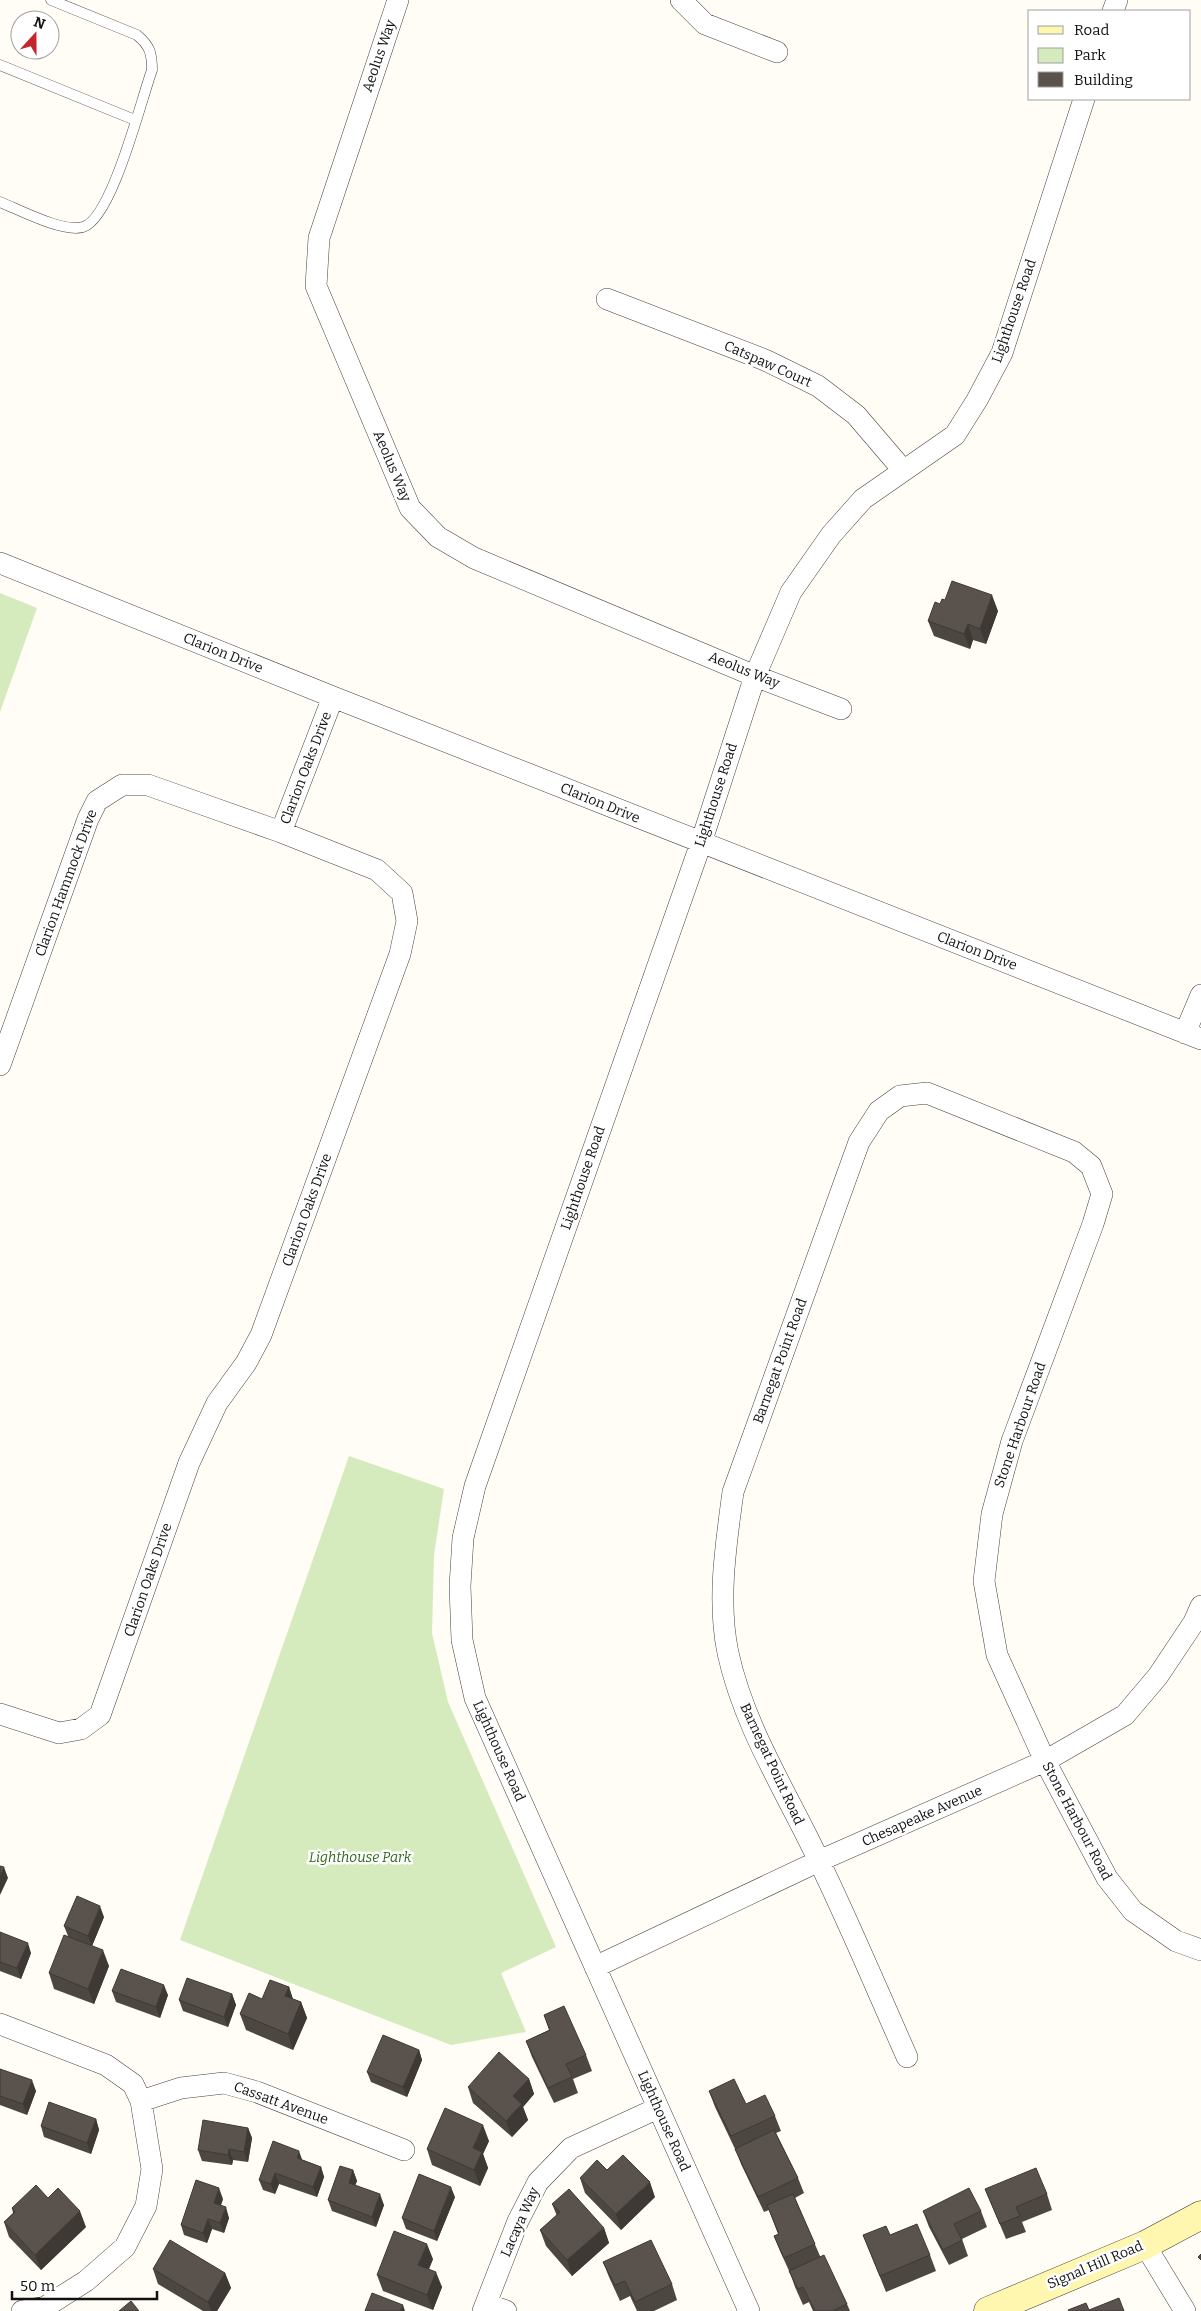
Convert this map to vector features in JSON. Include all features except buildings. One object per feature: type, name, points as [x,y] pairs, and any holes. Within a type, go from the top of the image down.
[{"type":"street","name":"Aeolus Way","points":[[398,0],[319,238],[316,286],[410,508],[438,537],[474,558],[755,676],[841,709]]},
{"type":"street","points":[[681,0],[705,24],[777,52]]},
{"type":"street","name":"Lighthouse Road","points":[[749,2311],[475,1698],[462,1640],[460,1586],[463,1538],[475,1486],[701,843],[755,676],[791,592],[831,535],[863,498],[955,435],[1002,352],[1084,100]]},
{"type":"street","name":"Catspaw Court","points":[[607,299],[766,360],[818,386],[856,416],[903,470]]},
{"type":"street","name":"Clarion Drive","points":[[0,563],[333,698],[1193,1036]]},
{"type":"street","name":"Clarion Oaks Drive","points":[[0,1714],[38,1728],[59,1733],[81,1729],[100,1715],[189,1463],[217,1403],[246,1363],[261,1335],[400,954],[407,921],[402,893],[377,870],[281,832],[333,698]]},
{"type":"street","name":"Clarion Hammock Drive","points":[[0,1065],[88,819],[97,802],[122,785],[148,785],[281,832]]},
{"type":"street","points":[[1193,1036],[1201,995]]},
{"type":"street","name":"Stone Harbour Road","points":[[859,1142],[879,1111],[900,1096],[927,1093],[1074,1152],[1091,1166],[1102,1194],[1093,1224],[1012,1441],[992,1514],[984,1581],[998,1655],[1045,1761],[1107,1878],[1133,1911],[1176,1941],[1201,1950]]},
{"type":"street","name":"Barnegat Point Road","points":[[859,1142],[733,1492],[723,1604],[728,1653],[745,1711],[820,1861],[907,2057]]},
{"type":"street","name":"Chesapeake Avenue","points":[[595,1967],[820,1861],[1045,1761],[1125,1715],[1158,1676],[1194,1622],[1201,1606]]},
{"type":"street","points":[[0,2024],[106,2065],[133,2084],[141,2101],[152,2169],[146,2206],[125,2247],[86,2281],[45,2306],[22,2311]]},
{"type":"street","name":"Cassatt Avenue","points":[[141,2101],[180,2088],[224,2083],[257,2092],[404,2150]]},
{"type":"street","name":"Lacaya Way","points":[[492,2309],[518,2221],[538,2182],[571,2148],[658,2108]]},
{"type":"street","name":"Signal Hill Road","points":[[988,2311],[1145,2244],[1201,2215]]},
{"type":"street","points":[[1145,2244],[1185,2311]]},
{"type":"lane","points":[[0,202],[57,224],[84,227],[98,217],[116,181],[152,70],[152,55],[148,44],[137,35],[51,0]]},
{"type":"lane","points":[[0,66],[135,120]]},
{"type":"green space","points":[[0,593],[37,608],[0,712]]},
{"type":"green space","name":"Lighthouse Park","points":[[349,1456],[444,1489],[434,1555],[432,1633],[448,1702],[556,1947],[501,1973],[526,2032],[451,2045],[180,1940]]}]
